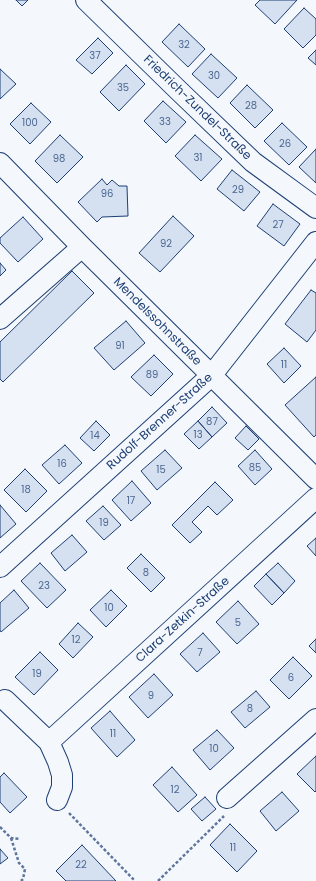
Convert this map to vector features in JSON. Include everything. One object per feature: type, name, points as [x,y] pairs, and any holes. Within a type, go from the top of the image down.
[{"type":"street","name":"Friedrich-Zundel-Straße","points":[[86,0],[253,162],[316,208]]},
{"type":"street","name":"Mendelssohnstraße","points":[[0,163],[82,247],[316,479]]},
{"type":"street","name":"Rudolf-Brenner-Straße","points":[[0,567],[211,376],[316,242]]},
{"type":"street","points":[[0,318],[82,247]]},
{"type":"street","name":"Clara-Zetkin-Straße","points":[[49,742],[316,498]]},
{"type":"street","points":[[5,700],[49,742],[62,775],[62,787],[57,800]]},
{"type":"street","points":[[227,798],[316,719]]},
{"type":"path","points":[[158,881],[224,818],[227,798]]},
{"type":"path","points":[[57,800],[135,881]]},
{"type":"path","points":[[0,827],[11,838],[19,863],[25,869],[23,879],[20,881]]},
{"type":"path","points":[[11,838],[20,839]]},
{"type":"building","points":[[16,0],[28,0],[22,6]]},
{"type":"building","points":[[260,0],[297,0],[275,24],[255,5]]},
{"type":"building","points":[[304,8],[316,19],[316,35],[303,48],[284,29]]},
{"type":"building","points":[[179,24],[205,49],[188,67],[162,42]]},
{"type":"building","points":[[98,38],[113,53],[92,74],[76,60]]},
{"type":"building","points":[[316,50],[316,65],[308,58]]},
{"type":"building","points":[[211,54],[237,78],[218,98],[192,74]]},
{"type":"building","points":[[126,65],[145,84],[119,111],[100,92]]},
{"type":"building","points":[[0,69],[16,84],[0,99]]},
{"type":"building","points":[[247,85],[273,110],[255,128],[230,103]]},
{"type":"building","points":[[163,101],[186,122],[166,143],[144,121]]},
{"type":"building","points":[[31,103],[51,122],[30,144],[10,124]]},
{"type":"building","points":[[282,123],[307,147],[289,165],[264,141]]},
{"type":"building","points":[[60,135],[83,157],[57,183],[35,161]]},
{"type":"building","points":[[195,135],[222,159],[201,181],[175,156]]},
{"type":"building","points":[[316,149],[316,183],[299,167]]},
{"type":"building","points":[[232,170],[260,192],[244,211],[217,189]]},
{"type":"building","points":[[102,179],[107,185],[112,180],[119,186],[127,186],[128,216],[102,217],[97,222],[78,202]]},
{"type":"building","points":[[273,204],[300,224],[284,246],[257,226]]},
{"type":"building","points":[[173,216],[194,236],[160,272],[139,253]]},
{"type":"building","points":[[23,217],[43,239],[18,262],[0,243],[0,238]]},
{"type":"building","points":[[0,263],[6,270],[0,276]]},
{"type":"building","points":[[72,271],[94,293],[3,382],[0,379],[0,342]]},
{"type":"building","points":[[311,290],[316,293],[316,330],[307,342],[285,324]]},
{"type":"building","points":[[126,321],[145,343],[114,370],[94,348]]},
{"type":"building","points":[[284,348],[301,366],[284,383],[267,364]]},
{"type":"building","points":[[154,355],[173,374],[151,396],[131,377]]},
{"type":"building","points":[[316,377],[316,435],[314,437],[285,405]]},
{"type":"building","points":[[212,407],[227,423],[212,437],[198,421]]},
{"type":"building","points":[[96,421],[110,435],[94,451],[80,438]]},
{"type":"building","points":[[198,421],[212,437],[199,449],[184,434]]},
{"type":"building","points":[[246,426],[259,439],[248,450],[235,438]]},
{"type":"building","points":[[65,445],[82,463],[59,484],[42,465]]},
{"type":"building","points":[[165,450],[182,468],[157,490],[141,471]]},
{"type":"building","points":[[255,450],[272,469],[255,485],[238,466]]},
{"type":"building","points":[[25,469],[47,491],[26,512],[4,490]]},
{"type":"building","points":[[132,481],[151,503],[131,521],[112,500]]},
{"type":"building","points":[[215,482],[233,500],[217,515],[208,506],[192,522],[202,532],[190,543],[172,525]]},
{"type":"building","points":[[0,505],[16,524],[0,538]]},
{"type":"building","points":[[103,506],[121,525],[104,540],[86,521]]},
{"type":"building","points":[[72,535],[87,552],[65,571],[51,553]]},
{"type":"building","points":[[316,538],[316,556],[307,546]]},
{"type":"building","points":[[141,554],[165,578],[151,592],[127,568]]},
{"type":"building","points":[[40,563],[66,590],[47,608],[21,581]]},
{"type":"building","points":[[278,563],[295,581],[284,593],[266,574]]},
{"type":"building","points":[[266,574],[284,593],[272,605],[254,586]]},
{"type":"building","points":[[14,590],[29,608],[1,632],[0,603]]},
{"type":"building","points":[[111,590],[127,606],[106,627],[90,610]]},
{"type":"building","points":[[238,601],[259,624],[237,644],[216,622]]},
{"type":"building","points":[[78,623],[93,637],[73,658],[59,644]]},
{"type":"building","points":[[203,633],[220,652],[197,672],[180,654]]},
{"type":"building","points":[[316,639],[316,653],[309,646]]},
{"type":"building","points":[[40,652],[58,670],[34,695],[15,677]]},
{"type":"building","points":[[293,657],[312,676],[289,699],[270,680]]},
{"type":"building","points":[[154,674],[173,695],[148,718],[129,697]]},
{"type":"building","points":[[256,691],[270,707],[245,728],[231,712]]},
{"type":"building","points":[[110,711],[135,740],[117,757],[91,728]]},
{"type":"building","points":[[217,730],[234,748],[210,770],[193,750]]},
{"type":"building","points":[[316,756],[316,791],[315,792],[297,774]]},
{"type":"building","points":[[172,767],[197,795],[178,812],[153,785]]},
{"type":"building","points":[[4,773],[27,797],[10,813],[0,802],[0,777]]},
{"type":"building","points":[[282,792],[299,811],[276,831],[260,811]]},
{"type":"building","points":[[205,797],[216,809],[202,821],[191,809]]},
{"type":"building","points":[[230,824],[257,851],[237,872],[210,845]]},
{"type":"building","points":[[82,845],[116,881],[66,881],[56,871]]},
{"type":"building","points":[[0,849],[8,858],[0,864]]}]
